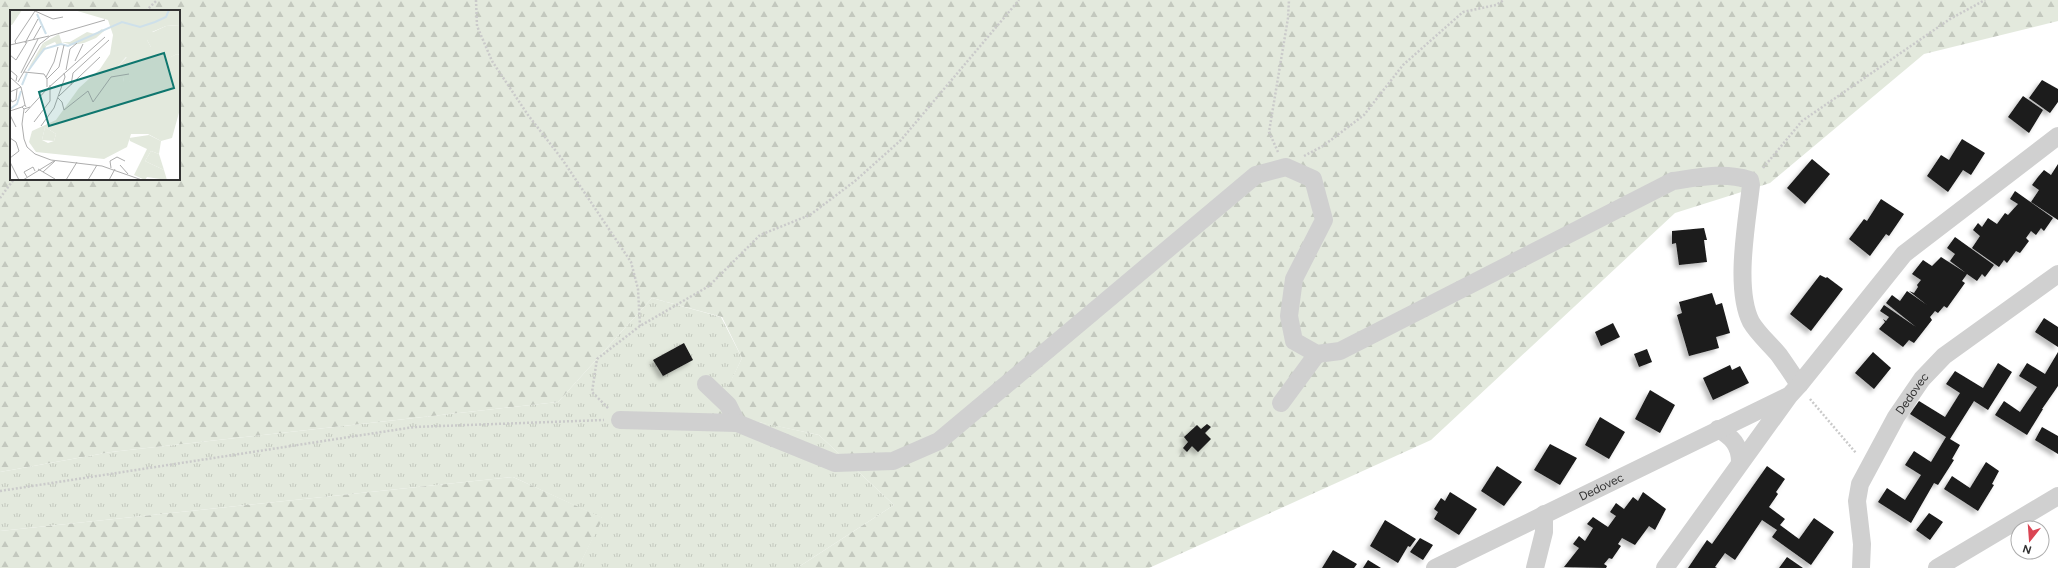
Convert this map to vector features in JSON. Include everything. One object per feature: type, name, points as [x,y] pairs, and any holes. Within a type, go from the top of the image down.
[{"type":"street","name":"Dedovec","points":[[1665,568],[1740,462],[1794,391],[1904,254],[2058,136]]},
{"type":"street","points":[[620,420],[737,423],[835,463],[893,461],[939,441],[1256,175],[1286,168],[1313,179],[1324,220],[1294,279],[1289,316],[1294,341],[1317,354],[1340,352],[1673,181],[1716,175],[1735,175],[1750,180],[1751,185],[1742,271],[1747,309],[1751,321],[1759,333],[1789,368],[1794,391]]},
{"type":"street","name":"Dedovec","points":[[1861,568],[1862,544],[1857,501],[1860,484],[1896,417],[1922,379],[1944,356],[2058,274]]},
{"type":"street","points":[[1281,403],[1317,354]]},
{"type":"street","points":[[706,384],[728,405],[737,423]]},
{"type":"street","name":"Dedovec","points":[[1435,568],[1794,391]]},
{"type":"street","points":[[1718,429],[1728,435],[1736,443],[1740,452],[1740,462]]},
{"type":"street","points":[[1937,568],[2058,496]]},
{"type":"street","points":[[1535,568],[1544,532],[1544,514]]},
{"type":"path","points":[[147,10],[157,0]]},
{"type":"path","points":[[476,0],[477,26],[492,61],[528,115],[562,159],[631,262],[638,289],[640,326]]},
{"type":"path","points":[[620,420],[592,392],[597,359],[640,326],[709,286],[760,235],[810,215],[855,181],[901,140],[1019,0]]},
{"type":"path","points":[[1289,0],[1288,18],[1268,132],[1286,168],[1323,146],[1364,115],[1403,65],[1464,12],[1496,5],[1504,0]]},
{"type":"path","points":[[1751,185],[1771,157],[1802,121],[1950,19],[1985,0]]},
{"type":"path","points":[[0,198],[13,180]]},
{"type":"path","points":[[1794,391],[1868,467]]},
{"type":"path","points":[[0,491],[414,427],[620,420]]},
{"type":"green space","points":[[0,0],[2058,0],[2058,21],[1924,54],[1770,183],[1675,213],[1431,440],[1149,568],[797,568],[894,505],[819,435],[715,413],[742,358],[722,317],[652,298],[558,402],[111,452],[0,472]]},
{"type":"green space","points":[[652,298],[721,317],[742,358],[716,413],[819,435],[894,505],[797,568],[578,568],[602,518],[513,477],[0,531],[0,472],[111,452],[558,402]]},
{"type":"green space","points":[[513,477],[603,518],[578,568],[0,568],[0,531]]},
{"type":"building","points":[[2042,80],[2058,89],[2058,102],[2050,113],[2029,98]]},
{"type":"building","points":[[2023,96],[2043,110],[2029,133],[2008,117]]},
{"type":"building","points":[[1962,139],[1985,153],[1971,175],[1963,170],[1948,192],[1927,176],[1941,155],[1949,160]]},
{"type":"building","points":[[1812,159],[1830,174],[1805,204],[1787,188]]},
{"type":"building","points":[[2058,164],[2058,220],[2031,202],[2039,190],[2032,185],[2044,170],[2051,175]]},
{"type":"building","points":[[2015,191],[2053,218],[2044,231],[2041,228],[2036,235],[2031,231],[2026,238],[2029,241],[2020,253],[2016,251],[2007,263],[2004,260],[1999,267],[1972,248],[1980,236],[1973,230],[1978,223],[1982,227],[1988,218],[1997,224],[2005,213],[2008,215],[2018,204],[2010,199]]},
{"type":"building","points":[[1881,199],[1904,214],[1889,236],[1886,234],[1870,256],[1849,239],[1864,219],[1867,221]]},
{"type":"building","points":[[1704,228],[1707,240],[1704,240],[1707,262],[1679,265],[1676,243],[1672,244],[1672,231]]},
{"type":"building","points":[[1955,237],[1994,265],[1985,277],[1982,274],[1977,281],[1967,274],[1962,281],[1965,283],[1947,308],[1944,306],[1938,313],[1935,311],[1930,317],[1932,320],[1914,343],[1909,340],[1903,347],[1879,329],[1885,322],[1883,319],[1886,321],[1889,317],[1880,311],[1884,305],[1916,327],[1886,303],[1892,295],[1900,301],[1907,291],[1927,305],[1909,291],[1914,293],[1918,287],[1917,285],[1921,280],[1912,274],[1923,260],[1932,266],[1941,257],[1966,273],[1950,261],[1955,254],[1947,248]]},
{"type":"building","points":[[1820,275],[1826,278],[1827,277],[1843,289],[1811,331],[1790,314]]},
{"type":"building","points":[[1712,293],[1716,305],[1722,303],[1730,333],[1716,337],[1719,348],[1689,356],[1677,315],[1682,313],[1679,302]]},
{"type":"building","points":[[2044,318],[2058,327],[2058,347],[2035,332]]},
{"type":"building","points":[[1613,323],[1620,337],[1601,346],[1595,332]]},
{"type":"building","points":[[684,343],[693,360],[663,376],[653,360]]},
{"type":"building","points":[[1647,349],[1652,362],[1639,367],[1634,354]]},
{"type":"building","points":[[1873,352],[1891,368],[1874,389],[1855,373]]},
{"type":"building","points":[[2058,352],[2058,386],[2042,409],[2027,435],[1995,415],[2004,401],[2020,412],[2037,387],[2019,376],[2027,363],[2045,374]]},
{"type":"building","points":[[1998,363],[2012,372],[1988,410],[1974,401],[1950,439],[1960,445],[1952,459],[1954,460],[1938,485],[1934,483],[1911,523],[1878,502],[1887,488],[1905,500],[1921,475],[1905,465],[1914,451],[1931,462],[1946,437],[1910,414],[1919,401],[1945,417],[1960,393],[1946,384],[1955,371],[1983,388]]},
{"type":"building","points":[[1730,365],[1732,370],[1740,366],[1749,383],[1713,400],[1703,378]]},
{"type":"building","points":[[1650,390],[1675,405],[1660,433],[1635,419]]},
{"type":"building","points":[[1600,417],[1625,432],[1609,459],[1585,445]]},
{"type":"building","points":[[1207,424],[1211,427],[1205,433],[1211,439],[1198,452],[1192,446],[1187,452],[1183,448],[1188,442],[1184,437],[1197,425],[1201,429]]},
{"type":"building","points":[[2042,427],[2058,436],[2058,454],[2035,440]]},
{"type":"building","points":[[1550,444],[1577,458],[1560,485],[1534,470]]},
{"type":"building","points":[[1986,462],[1999,471],[1992,484],[1994,485],[1978,511],[1944,489],[1952,476],[1970,488]]},
{"type":"building","points":[[1497,466],[1522,482],[1504,506],[1481,491]]},
{"type":"building","points":[[1767,466],[1785,479],[1776,492],[1778,494],[1769,507],[1785,519],[1780,525],[1799,539],[1814,518],[1834,532],[1811,565],[1772,537],[1777,530],[1762,520],[1735,560],[1725,553],[1715,567],[1717,568],[1688,568],[1707,540],[1712,544]]},
{"type":"building","points":[[1450,492],[1477,509],[1459,535],[1434,519],[1438,512],[1434,509],[1441,498],[1445,501]]},
{"type":"building","points":[[1643,492],[1666,509],[1655,530],[1649,526],[1635,545],[1622,538],[1618,544],[1621,546],[1612,559],[1609,558],[1604,564],[1607,566],[1606,568],[1564,567],[1579,548],[1573,544],[1579,536],[1585,541],[1593,528],[1587,524],[1593,517],[1608,527],[1616,516],[1610,512],[1616,503],[1624,509],[1633,497],[1638,501]]},
{"type":"building","points":[[1929,513],[1943,522],[1930,540],[1916,530]]},
{"type":"building","points":[[1385,520],[1416,539],[1410,547],[1408,546],[1398,563],[1370,546]]},
{"type":"building","points":[[1420,538],[1433,545],[1423,560],[1410,552]]},
{"type":"building","points":[[1333,550],[1357,564],[1354,568],[1322,568]]},
{"type":"building","points":[[1787,557],[1803,568],[1779,568]]},
{"type":"building","points":[[1368,560],[1381,568],[1363,568]]}]
